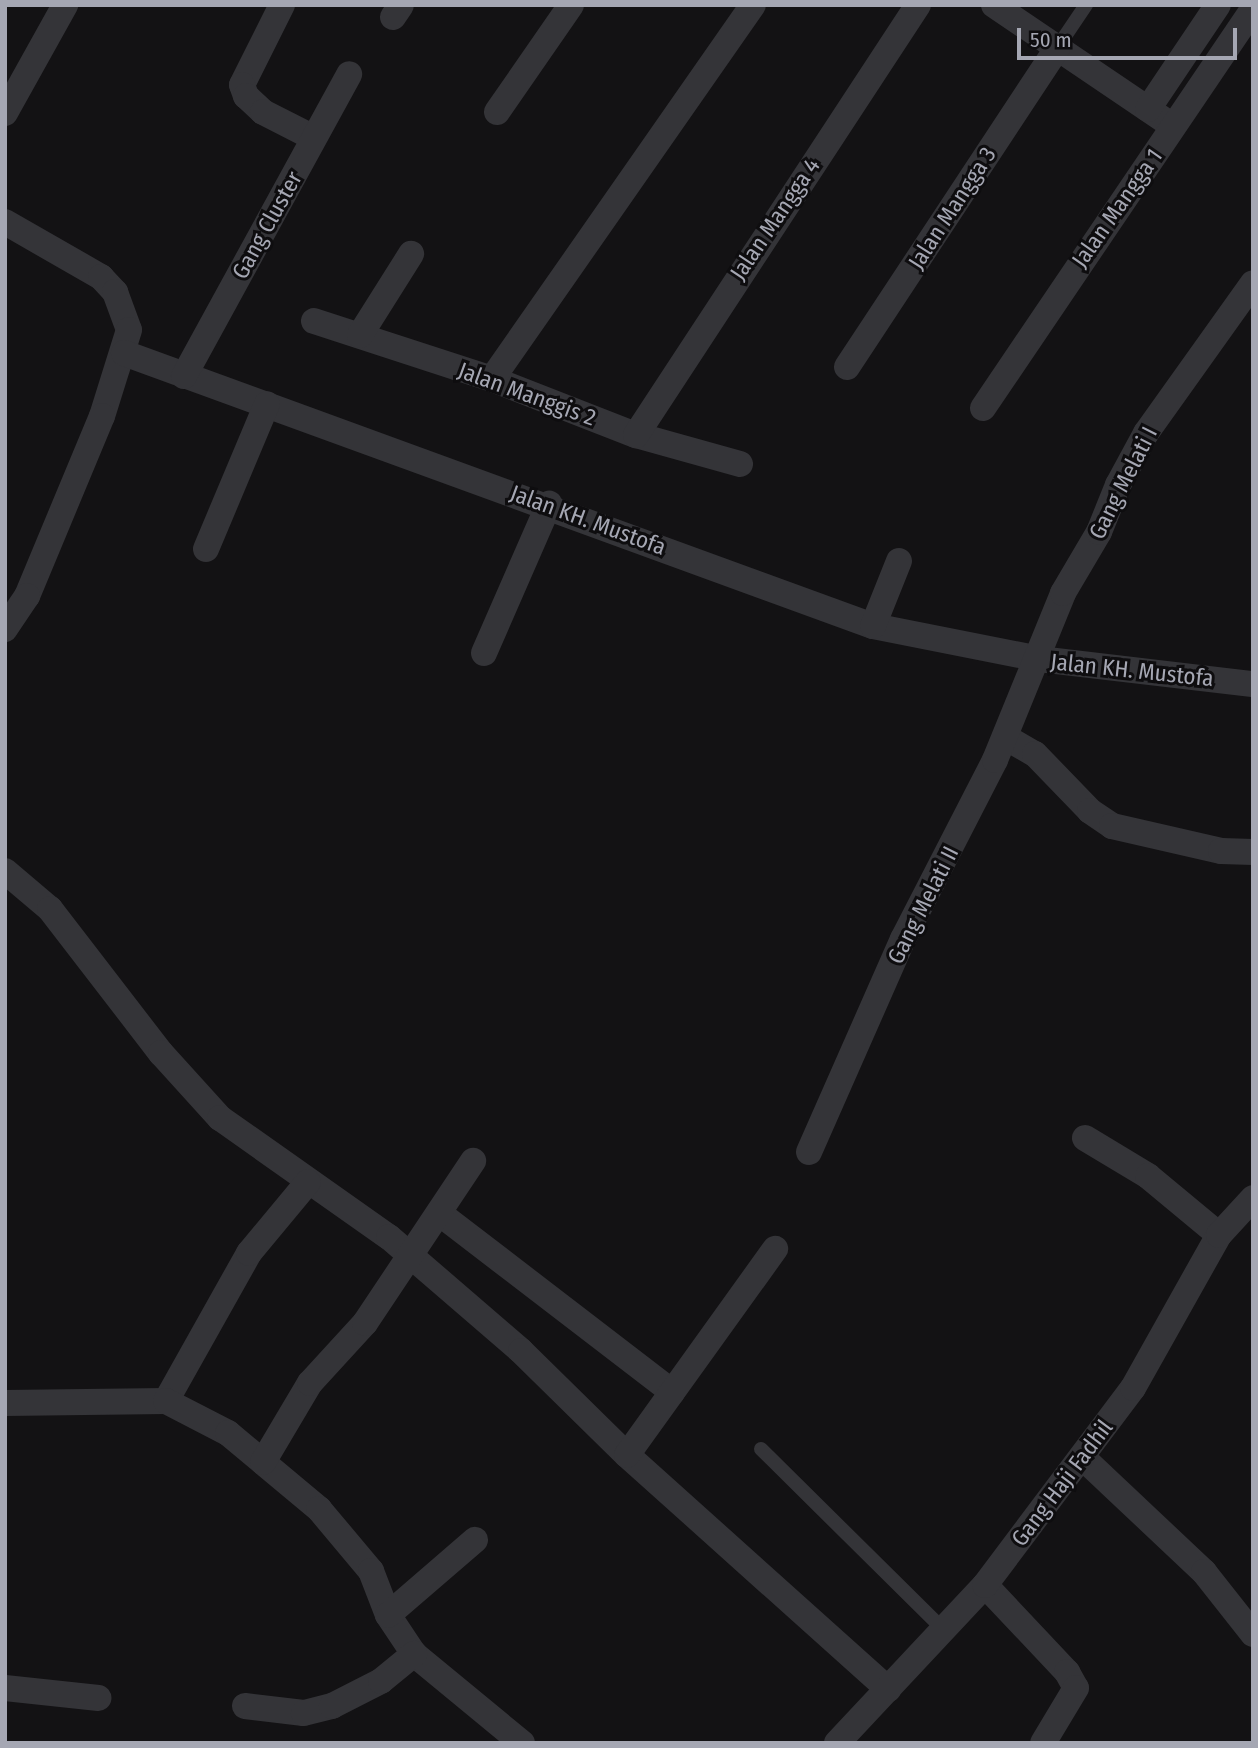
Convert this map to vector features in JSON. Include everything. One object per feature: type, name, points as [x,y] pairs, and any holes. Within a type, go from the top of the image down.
[{"type":"street","points":[[5,113],[65,5]]},
{"type":"street","points":[[282,5],[243,85],[246,96],[263,112],[314,138]]},
{"type":"street","points":[[497,112],[570,5]]},
{"type":"street","points":[[492,379],[754,5]]},
{"type":"street","name":"Jalan Mangga 4","points":[[636,435],[918,5]]},
{"type":"street","points":[[994,5],[1173,126]]},
{"type":"street","points":[[1148,109],[1218,5]]},
{"type":"street","name":"Jalan Mangga 1","points":[[983,408],[1253,9]]},
{"type":"street","name":"Jalan Mangga 3","points":[[847,367],[1058,48]]},
{"type":"street","name":"Gang Cluster","points":[[184,376],[349,74]]},
{"type":"street","points":[[5,222],[78,260],[115,292],[129,330],[124,353],[27,596],[5,628]]},
{"type":"street","points":[[360,335],[411,254]]},
{"type":"street","name":"Gang Melati I","points":[[1038,659],[1063,593],[1099,532],[1134,454],[1253,283]]},
{"type":"street","name":"Jalan Manggis 2","points":[[314,321],[492,379],[636,435],[740,464]]},
{"type":"street","name":"Jalan KH. Mustofa","points":[[124,353],[549,504],[873,626],[1038,659],[1253,684]]},
{"type":"street","points":[[206,549],[267,404]]},
{"type":"street","points":[[484,653],[549,504]]},
{"type":"street","points":[[873,626],[899,561]]},
{"type":"street","name":"Gang Melati II","points":[[809,1152],[902,939],[1005,737],[1038,659]]},
{"type":"street","points":[[1005,737],[1035,754],[1112,826],[1220,851],[1253,852]]},
{"type":"street","points":[[5,871],[50,909],[160,1053],[220,1118],[411,1256],[521,1351],[627,1455],[888,1689]]},
{"type":"street","points":[[1085,1138],[1148,1176],[1219,1235]]},
{"type":"street","points":[[263,1462],[310,1383],[365,1324],[473,1161]]},
{"type":"street","points":[[166,1401],[249,1253],[308,1182]]},
{"type":"street","name":"Gang Haji Fadhil","points":[[837,1743],[985,1585],[1133,1388],[1219,1235],[1253,1198]]},
{"type":"street","points":[[439,1213],[672,1392]]},
{"type":"street","points":[[627,1455],[775,1249]]},
{"type":"street","points":[[5,1403],[166,1401],[228,1433],[319,1509],[371,1571],[388,1615],[414,1654],[522,1743]]},
{"type":"street","points":[[1082,1457],[1204,1573],[1253,1634]]},
{"type":"street","points":[[388,1615],[475,1539]]},
{"type":"street","points":[[985,1585],[1067,1672],[1076,1688],[1043,1743]]},
{"type":"street","points":[[245,1706],[304,1713],[332,1706],[381,1681],[414,1654]]},
{"type":"street","points":[[5,1688],[98,1698]]},
{"type":"lane","points":[[1058,48],[1086,5]]},
{"type":"lane","points":[[761,1449],[944,1630]]}]
